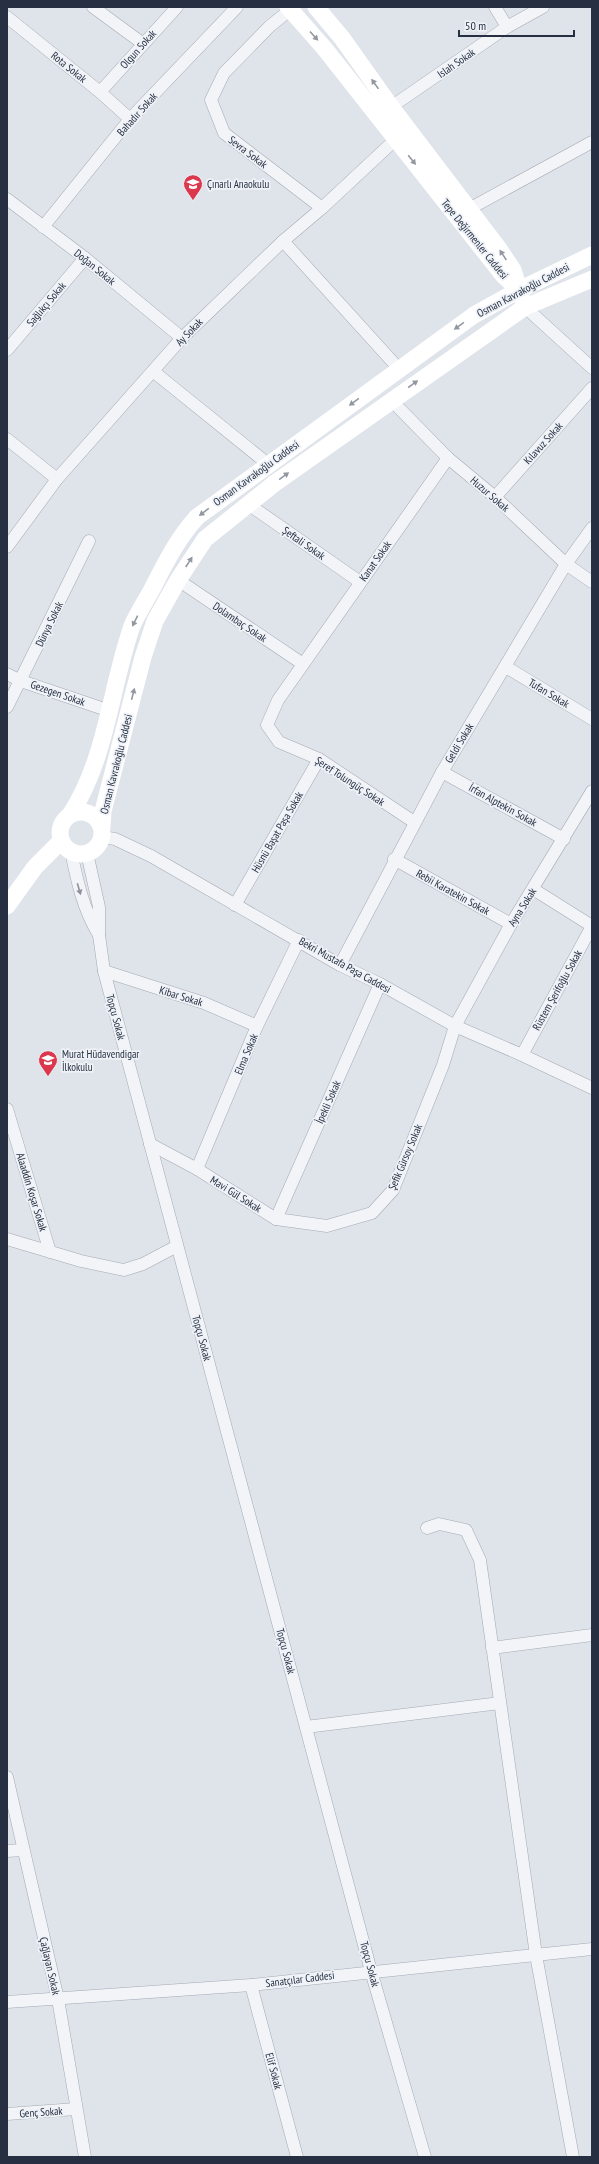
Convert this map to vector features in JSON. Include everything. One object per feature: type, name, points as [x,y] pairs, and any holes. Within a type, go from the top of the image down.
[{"type":"street","points":[[93,7],[142,43]]},
{"type":"street","name":"Olgun Sokak","points":[[100,92],[142,43],[176,7]]},
{"type":"street","name":"Bahadır Sokak","points":[[43,227],[130,119],[237,7]]},
{"type":"street","name":"Tepe Değirmenler Caddesi","points":[[316,7],[342,38],[391,107],[469,209],[513,270],[519,290]]},
{"type":"street","points":[[495,7],[507,27]]},
{"type":"street","name":"Islah Sokak","points":[[391,107],[507,27],[543,7]]},
{"type":"street","name":"Tepe Değirmenler Caddesi","points":[[289,9],[325,49],[503,275],[519,290]]},
{"type":"street","name":"Sevra Sokak","points":[[289,9],[270,26],[224,73],[211,100],[224,134],[322,208]]},
{"type":"street","name":"Rota Sokak","points":[[7,17],[100,92],[130,119]]},
{"type":"street","name":"Ay Sokak","points":[[7,547],[58,479],[154,372],[182,338],[283,241],[322,208],[396,139]]},
{"type":"street","points":[[469,209],[592,142]]},
{"type":"street","name":"Doğan Sokak","points":[[7,198],[85,258],[182,338]]},
{"type":"street","points":[[283,241],[400,370]]},
{"type":"street","name":"Osman Kavrakoğlu Caddesi","points":[[73,848],[60,827],[70,815],[84,793],[99,752],[133,625],[182,534],[197,517],[474,315],[519,290],[592,255]]},
{"type":"street","name":"Sağlıkçı Sokak","points":[[7,350],[85,258]]},
{"type":"street","name":"Osman Kavrakoğlu Caddesi","points":[[102,832],[103,811],[142,657],[155,621],[178,580],[205,539],[248,504],[391,400],[525,307],[592,278]]},
{"type":"street","points":[[519,290],[525,307],[592,368]]},
{"type":"street","points":[[154,372],[268,464]]},
{"type":"street","name":"Kılavuz Sokak","points":[[495,497],[592,388]]},
{"type":"street","name":"Huzur Sokak","points":[[391,400],[448,458],[495,497],[566,564],[592,582]]},
{"type":"street","points":[[7,439],[58,479]]},
{"type":"street","name":"Kanat Sokak","points":[[303,664],[448,458]]},
{"type":"street","name":"Şeftali Sokak","points":[[248,504],[360,582]]},
{"type":"street","name":"Geldi Sokak","points":[[340,966],[394,859],[442,772],[506,667],[566,564],[592,528]]},
{"type":"street","name":"Dünya Sokak","points":[[7,707],[89,541]]},
{"type":"street","name":"Dolambaç Sokak","points":[[178,580],[303,664]]},
{"type":"street","name":"Şeref Tolungüç Sokak","points":[[303,664],[278,700],[267,725],[279,742],[319,759],[414,822]]},
{"type":"street","name":"Tufan Sokak","points":[[506,667],[592,719]]},
{"type":"street","name":"Gezegen Sokak","points":[[7,674],[21,681],[110,711]]},
{"type":"street","name":"Hüsnü Başat Paşa Sokak","points":[[235,905],[319,759]]},
{"type":"street","name":"İrfan Alptekin Sokak","points":[[442,772],[564,839]]},
{"type":"street","name":"Ayna Sokak","points":[[455,1026],[511,924],[564,839],[592,790]]},
{"type":"street","name":"Osman Kavrakoğlu Caddesi","points":[[70,815],[81,811],[88,812],[94,816],[102,832]]},
{"type":"street","points":[[7,906],[35,866],[73,848],[97,847],[102,832]]},
{"type":"street","name":"Bekri Mustafa Paşa Caddesi","points":[[102,832],[151,856],[299,940],[340,966],[380,984],[455,1026],[522,1054],[592,1088]]},
{"type":"street","name":"Topçu Sokak","points":[[73,848],[86,910],[99,935],[104,971],[371,1971],[426,2157]]},
{"type":"street","name":"Rebii Karatekin Sokak","points":[[394,859],[511,924]]},
{"type":"street","name":"Rüstem Şerifoğlu Sokak","points":[[522,1054],[592,926],[533,889]]},
{"type":"street","name":"Elma Sokak","points":[[196,1169],[257,1026],[299,940]]},
{"type":"street","name":"Kibar Sokak","points":[[104,971],[204,1003],[257,1026]]},
{"type":"street","name":"İpekli Sokak","points":[[276,1219],[380,984]]},
{"type":"street","name":"Şefik Gürsoy Sokak","points":[[276,1219],[327,1226],[372,1214],[393,1190],[443,1065],[455,1026]]},
{"type":"street","name":"Alaaddin Koşar Sokak","points":[[7,1109],[50,1252]]},
{"type":"street","points":[[150,1144],[196,1169]]},
{"type":"street","name":"Mavi Gül Sokak","points":[[196,1169],[276,1219]]},
{"type":"street","points":[[7,1239],[50,1252],[124,1270],[143,1264],[178,1246]]},
{"type":"street","points":[[427,1528],[439,1524],[466,1530],[480,1560],[536,1955],[573,2157]]},
{"type":"street","points":[[492,1648],[592,1635]]},
{"type":"street","points":[[306,1727],[500,1703]]},
{"type":"street","name":"Çağlayan Sokak","points":[[7,1777],[58,1999],[85,2157]]},
{"type":"street","points":[[7,1851],[23,1850]]},
{"type":"street","name":"Sanatçılar Caddesi","points":[[7,2002],[251,1985],[371,1971],[592,1949]]},
{"type":"street","name":"Elif Sokak","points":[[251,1985],[297,2157]]},
{"type":"street","name":"Genç Sokak","points":[[7,2114],[76,2109]]},
{"type":"place","name":"Çınarlı Anaokulu","points":[[193,201]]},
{"type":"place","name":"Murat Hüdavendigar İlkokulu","points":[[48,1077]]}]
